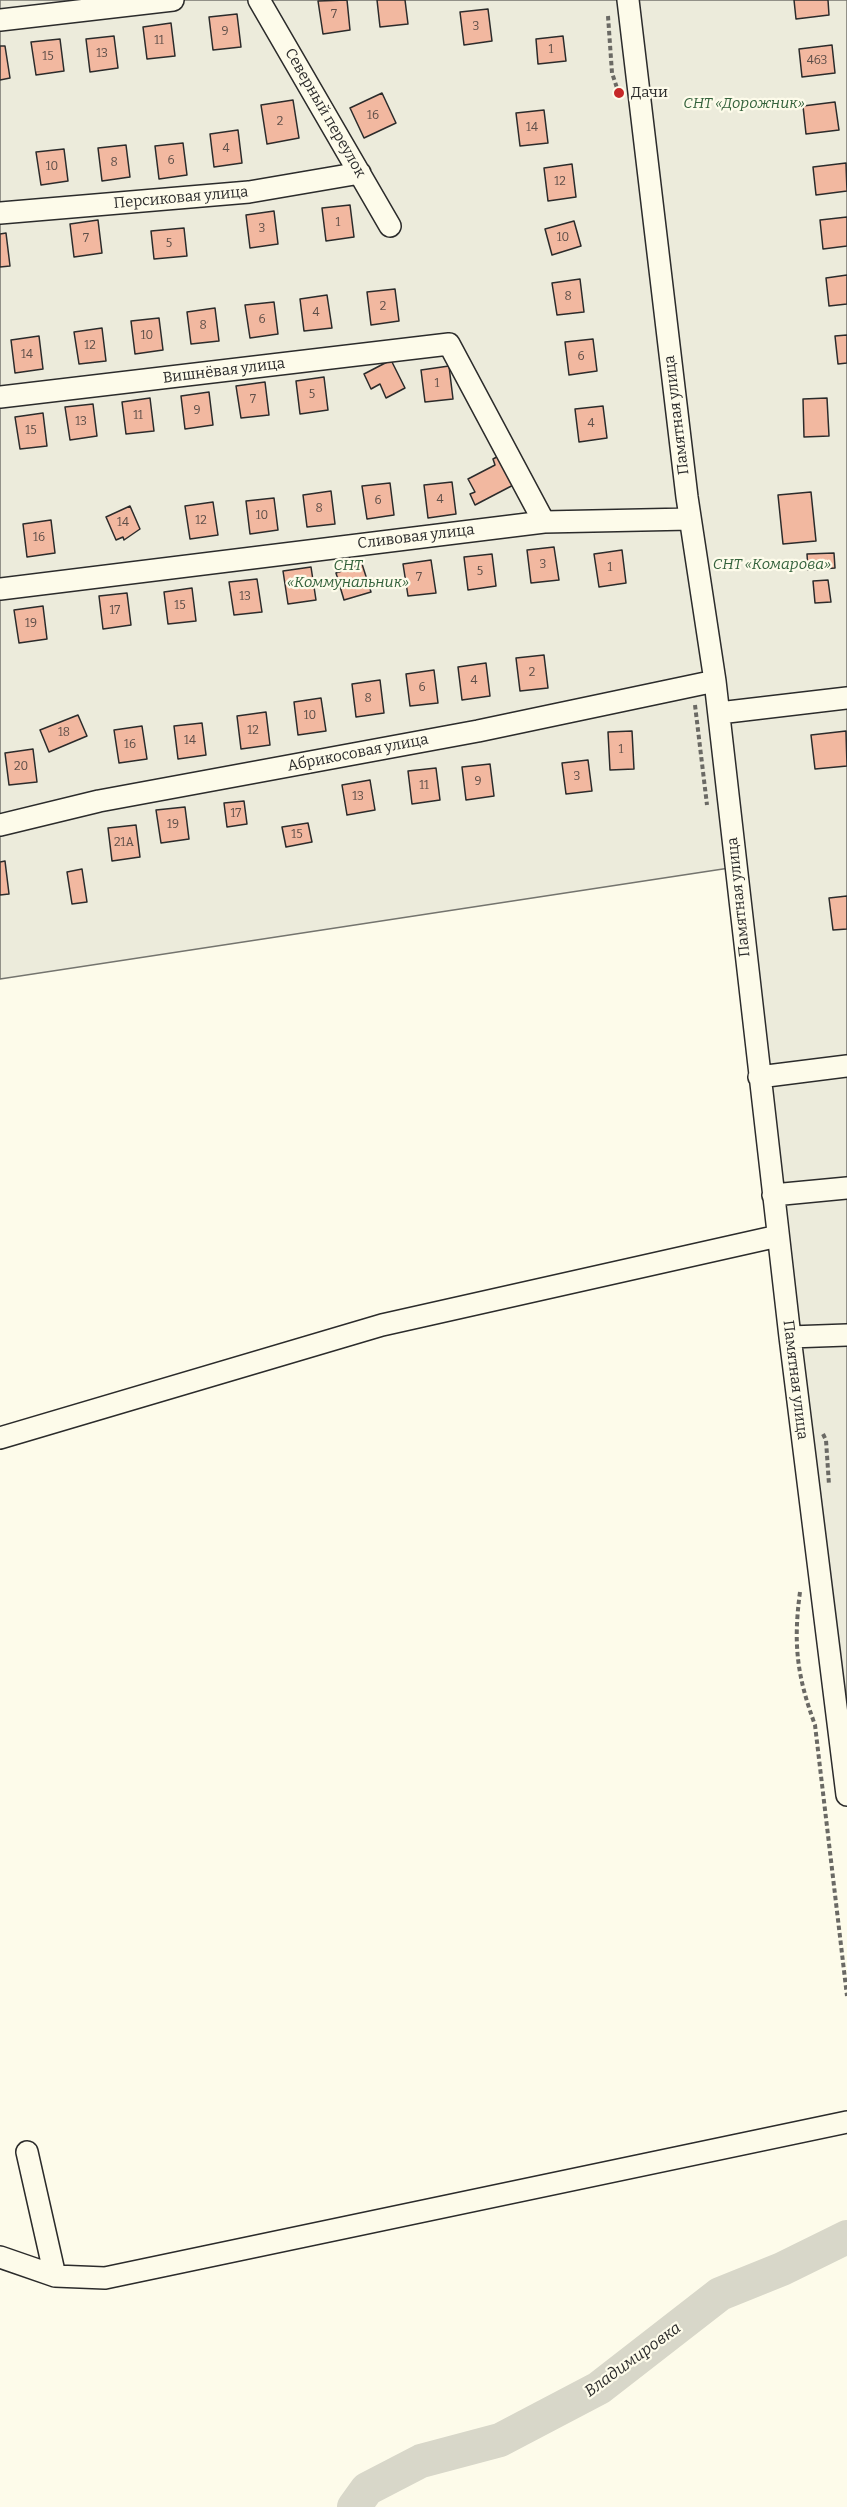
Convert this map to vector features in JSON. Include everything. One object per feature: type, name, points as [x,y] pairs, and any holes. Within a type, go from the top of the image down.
[{"type":"street","points":[[0,20],[173,0]]},
{"type":"street","name":"Северный переулок","points":[[259,0],[390,225]]},
{"type":"street","name":"Памятная улица","points":[[628,0],[690,519],[719,713],[759,1077],[847,1795]]},
{"type":"street","name":"Персиковая улица","points":[[0,213],[249,192],[360,173]]},
{"type":"street","name":"Вишнёвая улица","points":[[0,398],[449,344],[544,522]]},
{"type":"street","name":"Сливовая улица","points":[[0,589],[544,522],[690,519]]},
{"type":"street","name":"Абрикосовая улица","points":[[0,825],[99,801],[478,731],[715,681]]},
{"type":"street","points":[[719,713],[847,698]]},
{"type":"street","points":[[759,1077],[847,1066]]},
{"type":"street","points":[[773,1195],[847,1188]]},
{"type":"street","points":[[0,1438],[382,1325],[778,1236]]},
{"type":"street","points":[[790,1337],[847,1335]]},
{"type":"street","points":[[0,2257],[55,2276],[105,2278],[847,2122]]},
{"type":"street","points":[[27,2152],[55,2276]]},
{"type":"green space","name":"СНТ «Коммунальник»","points":[[0,0],[847,0],[847,1795],[736,867],[0,979]]},
{"type":"building","points":[[347,0],[350,30],[323,34],[318,1]]},
{"type":"building","points":[[377,0],[405,0],[408,24],[380,27]]},
{"type":"building","points":[[794,0],[828,0],[829,15],[796,19]]},
{"type":"building","points":[[488,9],[492,41],[464,45],[460,12]]},
{"type":"building","points":[[237,14],[241,47],[213,50],[209,17]]},
{"type":"building","points":[[171,23],[175,56],[147,59],[143,27]]},
{"type":"building","points":[[114,36],[118,68],[90,72],[86,39]]},
{"type":"building","points":[[563,36],[566,61],[538,64],[536,39]]},
{"type":"building","points":[[60,39],[64,71],[36,75],[31,42]]},
{"type":"building","points":[[832,45],[835,73],[802,77],[799,49]]},
{"type":"building","points":[[0,46],[5,46],[10,78],[0,80]]},
{"type":"building","points":[[382,93],[396,123],[364,138],[350,108]]},
{"type":"building","points":[[293,100],[299,138],[267,144],[261,105]]},
{"type":"building","points":[[835,102],[839,130],[806,134],[803,106]]},
{"type":"building","points":[[544,110],[548,143],[520,146],[516,113]]},
{"type":"building","points":[[238,130],[242,163],[214,167],[210,134]]},
{"type":"building","points":[[183,143],[187,175],[159,179],[155,146]]},
{"type":"building","points":[[126,145],[130,177],[102,181],[98,148]]},
{"type":"building","points":[[64,149],[68,181],[41,185],[36,152]]},
{"type":"building","points":[[846,163],[847,191],[816,195],[813,167]]},
{"type":"building","points":[[572,164],[576,197],[548,201],[544,168]]},
{"type":"building","points":[[350,205],[354,237],[326,241],[322,208]]},
{"type":"building","points":[[274,211],[278,244],[250,248],[246,215]]},
{"type":"building","points":[[847,217],[847,246],[823,249],[820,220]]},
{"type":"building","points":[[98,220],[102,253],[74,257],[70,224]]},
{"type":"building","points":[[574,221],[581,246],[552,255],[545,229]]},
{"type":"building","points":[[184,228],[187,256],[154,259],[151,231]]},
{"type":"building","points":[[6,233],[10,266],[0,267],[0,234]]},
{"type":"building","points":[[847,275],[847,304],[829,306],[826,278]]},
{"type":"building","points":[[580,279],[584,312],[557,315],[552,283]]},
{"type":"building","points":[[395,289],[399,321],[371,325],[367,292]]},
{"type":"building","points":[[327,295],[332,328],[304,331],[300,299]]},
{"type":"building","points":[[274,302],[278,334],[250,338],[245,305]]},
{"type":"building","points":[[215,308],[219,341],[191,344],[187,312]]},
{"type":"building","points":[[159,318],[163,350],[135,354],[131,321]]},
{"type":"building","points":[[102,328],[106,361],[79,364],[74,332]]},
{"type":"building","points":[[847,335],[847,363],[838,364],[835,336]]},
{"type":"building","points":[[39,336],[43,369],[15,373],[11,340]]},
{"type":"building","points":[[593,339],[597,371],[569,375],[565,342]]},
{"type":"building","points":[[391,360],[405,388],[386,398],[380,384],[371,389],[364,374]]},
{"type":"building","points":[[449,366],[453,399],[425,402],[421,370]]},
{"type":"building","points":[[324,377],[328,410],[300,414],[296,381]]},
{"type":"building","points":[[265,382],[269,415],[241,418],[236,386]]},
{"type":"building","points":[[209,392],[213,425],[185,429],[181,396]]},
{"type":"building","points":[[150,398],[154,431],[126,434],[122,402]]},
{"type":"building","points":[[827,398],[829,436],[804,437],[803,399]]},
{"type":"building","points":[[93,404],[97,436],[70,440],[65,407]]},
{"type":"building","points":[[603,406],[607,438],[579,442],[575,409]]},
{"type":"building","points":[[43,413],[47,446],[20,449],[15,417]]},
{"type":"building","points":[[506,452],[521,481],[475,505],[470,494],[475,492],[468,479],[495,465],[493,459]]},
{"type":"building","points":[[452,482],[456,514],[428,518],[424,485]]},
{"type":"building","points":[[390,483],[394,515],[367,519],[362,486]]},
{"type":"building","points":[[331,491],[335,524],[307,527],[303,495]]},
{"type":"building","points":[[811,492],[816,541],[783,544],[778,495]]},
{"type":"building","points":[[274,498],[278,530],[250,534],[246,501]]},
{"type":"building","points":[[213,502],[218,535],[190,539],[185,506]]},
{"type":"building","points":[[130,506],[140,529],[124,540],[123,537],[116,540],[106,517]]},
{"type":"building","points":[[51,520],[55,553],[27,557],[23,524]]},
{"type":"building","points":[[554,547],[559,580],[531,583],[527,550]]},
{"type":"building","points":[[622,550],[626,583],[599,587],[594,554]]},
{"type":"building","points":[[834,553],[835,568],[808,570],[807,554]]},
{"type":"building","points":[[492,554],[496,586],[468,590],[464,557]]},
{"type":"building","points":[[431,560],[436,593],[408,596],[403,564]]},
{"type":"building","points":[[362,564],[371,592],[344,600],[336,573]]},
{"type":"building","points":[[311,567],[316,600],[288,604],[283,571]]},
{"type":"building","points":[[257,579],[262,612],[234,615],[229,582]]},
{"type":"building","points":[[828,580],[831,602],[815,603],[813,581]]},
{"type":"building","points":[[192,588],[196,621],[168,624],[164,592]]},
{"type":"building","points":[[127,593],[131,625],[103,629],[99,596]]},
{"type":"building","points":[[43,606],[47,639],[19,643],[14,610]]},
{"type":"building","points":[[544,655],[548,688],[520,691],[516,658]]},
{"type":"building","points":[[486,663],[490,696],[462,700],[458,667]]},
{"type":"building","points":[[434,670],[438,703],[410,706],[406,674]]},
{"type":"building","points":[[380,680],[384,713],[356,717],[352,684]]},
{"type":"building","points":[[321,698],[326,731],[298,735],[294,702]]},
{"type":"building","points":[[266,712],[270,745],[241,749],[237,716]]},
{"type":"building","points":[[78,715],[87,736],[49,752],[40,730]]},
{"type":"building","points":[[202,723],[206,755],[178,759],[174,726]]},
{"type":"building","points":[[142,726],[147,759],[119,763],[114,730]]},
{"type":"building","points":[[632,731],[634,769],[610,770],[608,732]]},
{"type":"building","points":[[846,731],[847,766],[815,769],[811,735]]},
{"type":"building","points":[[33,749],[37,782],[9,785],[5,753]]},
{"type":"building","points":[[588,760],[592,791],[566,794],[562,763]]},
{"type":"building","points":[[490,764],[494,796],[466,800],[462,767]]},
{"type":"building","points":[[436,768],[440,800],[412,804],[408,771]]},
{"type":"building","points":[[370,780],[375,810],[347,815],[342,785]]},
{"type":"building","points":[[244,801],[247,824],[227,827],[224,803]]},
{"type":"building","points":[[185,807],[189,839],[161,843],[156,810]]},
{"type":"building","points":[[308,823],[312,842],[286,847],[282,827]]},
{"type":"building","points":[[136,825],[140,857],[112,861],[108,828]]},
{"type":"building","points":[[5,861],[9,894],[0,895],[0,862]]},
{"type":"building","points":[[82,869],[87,902],[72,904],[67,872]]},
{"type":"building","points":[[847,896],[847,929],[833,930],[829,898]]},
{"type":"waterway","name":"Владимировка","points":[[354,2507],[367,2489],[421,2461],[500,2440],[599,2388],[720,2294],[782,2269],[847,2237]]},
{"type":"place","name":"Дачи","points":[[619,93]]},
{"type":"park label","name":"СНТ «Дорожник»","points":[[744,104]]},
{"type":"park label","name":"СНТ «Комарова»","points":[[772,565]]}]
